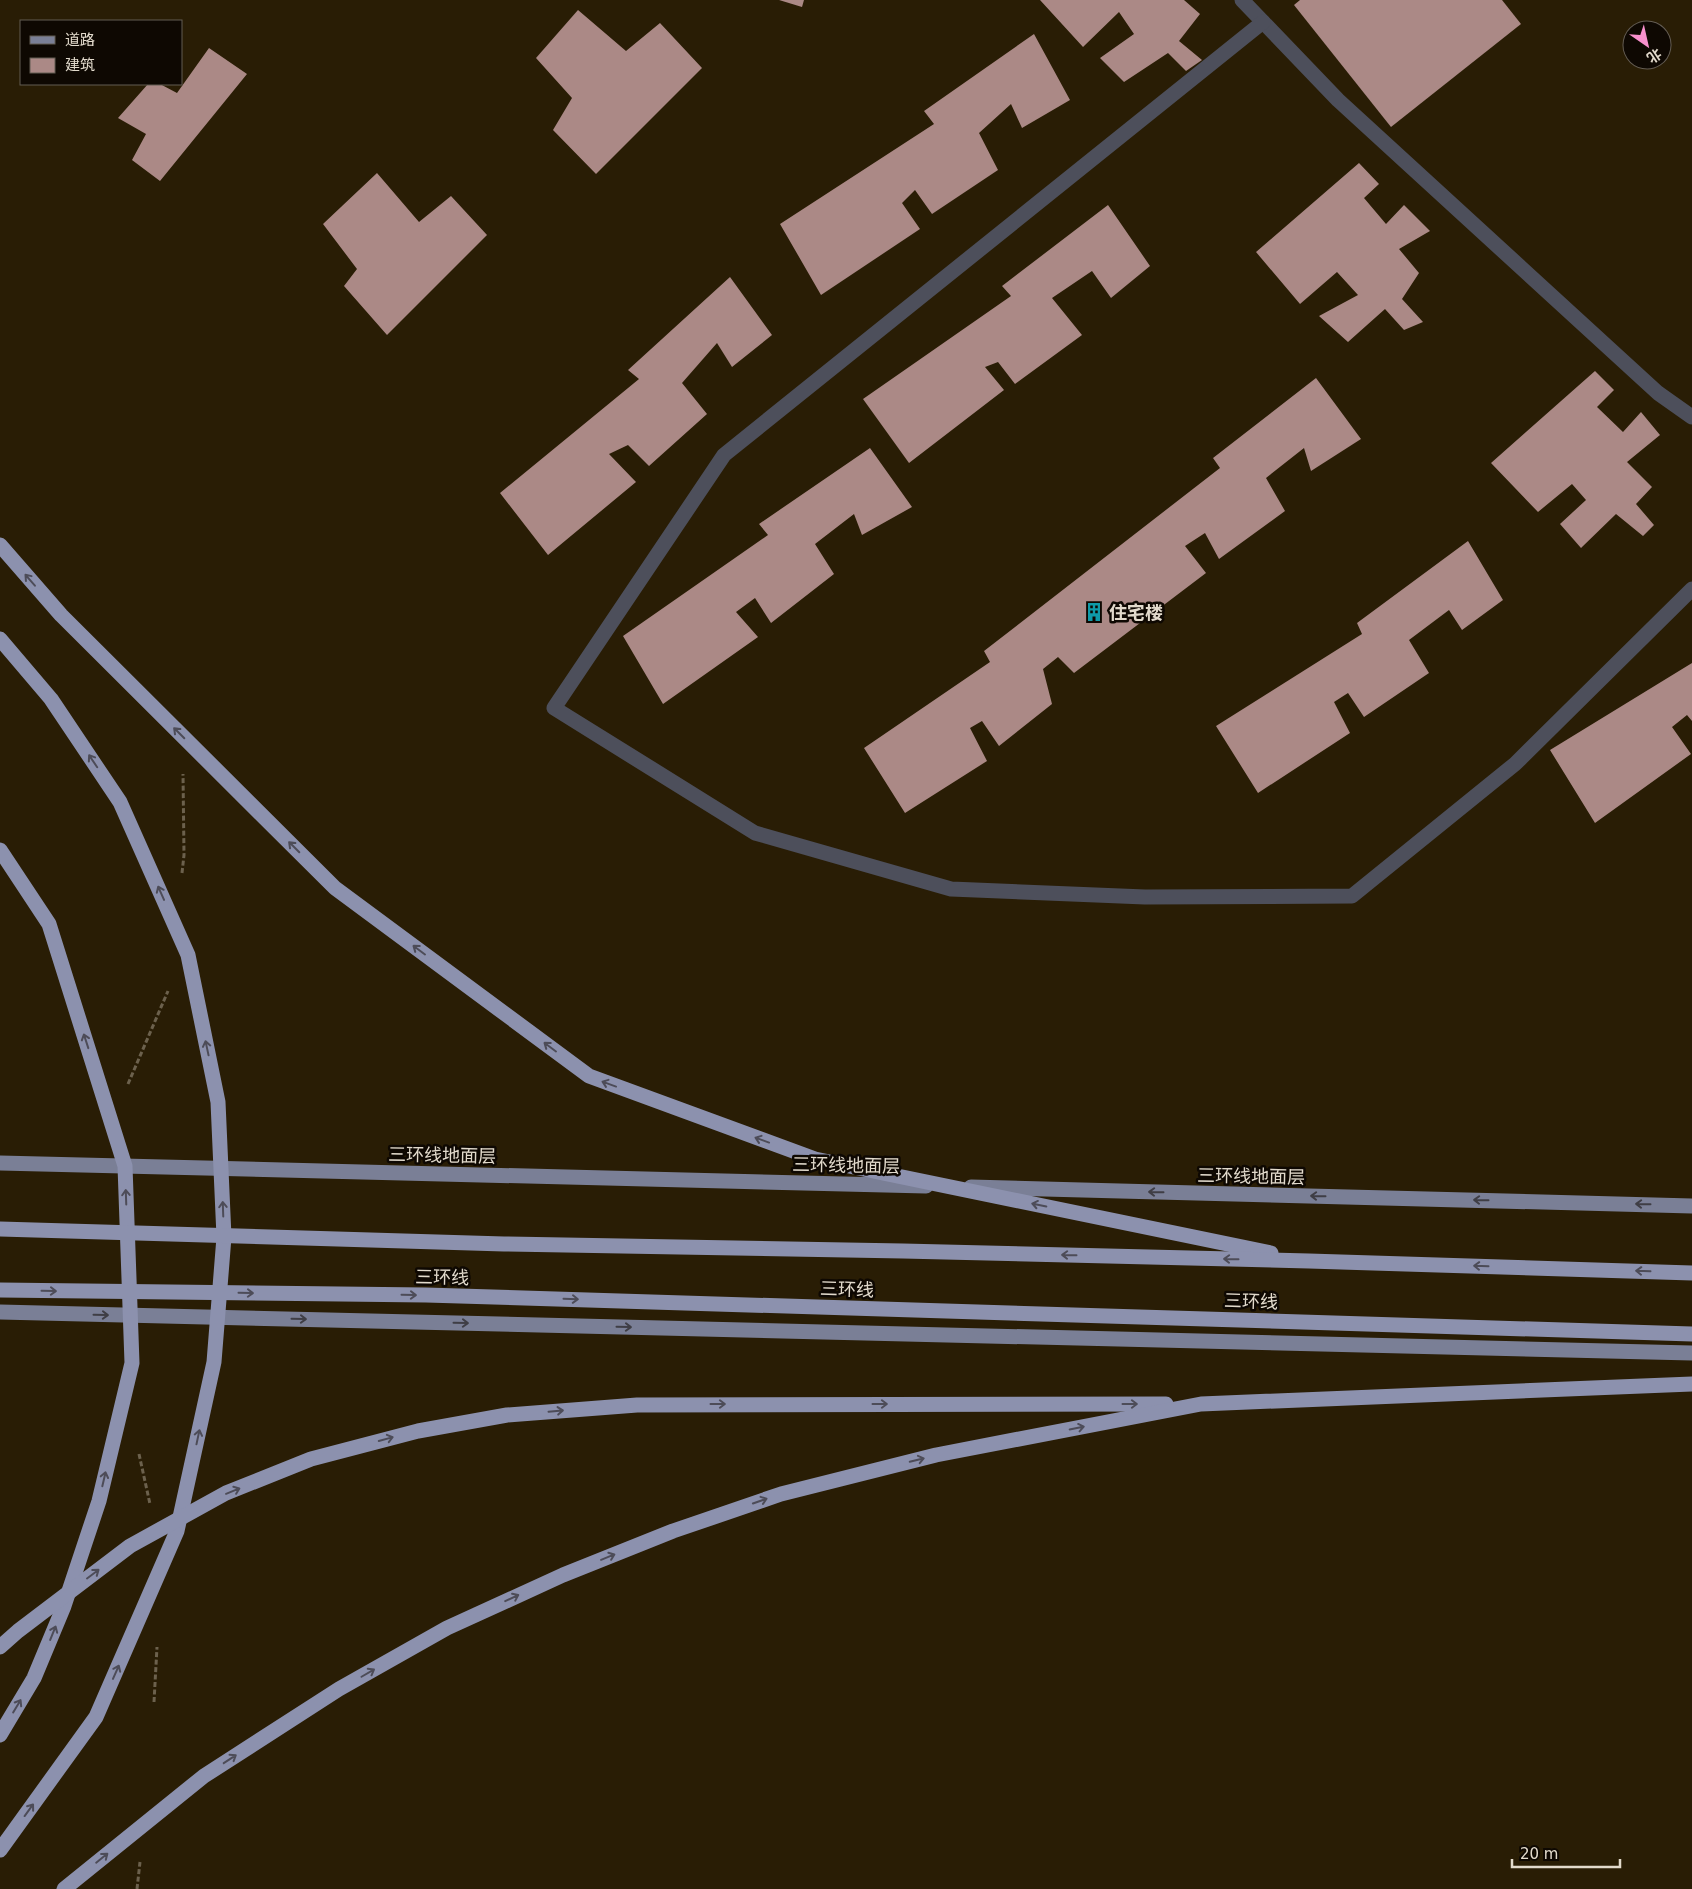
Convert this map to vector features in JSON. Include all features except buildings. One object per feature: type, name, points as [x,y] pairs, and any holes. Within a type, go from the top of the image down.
[{"type":"highway","points":[[0,545],[60,615],[335,888],[589,1076],[815,1159],[1309,1261]]},
{"type":"highway","points":[[0,639],[51,699],[120,802],[188,954],[218,1102],[224,1237],[214,1362],[178,1531],[96,1717],[0,1850]]},
{"type":"highway","points":[[0,850],[49,924],[125,1166],[132,1363],[99,1501],[64,1606],[34,1678],[0,1735]]},
{"type":"highway","name":"三环线","points":[[0,1229],[514,1244],[1309,1261],[1692,1273]]},
{"type":"highway","name":"三环线","points":[[0,1290],[436,1295],[1692,1334]]},
{"type":"highway","points":[[0,1647],[18,1631],[130,1546],[226,1493],[312,1459],[418,1431],[507,1415],[637,1405],[1200,1404],[1692,1384]]},
{"type":"highway","points":[[64,1889],[204,1776],[340,1689],[448,1628],[563,1575],[673,1531],[782,1494],[936,1455],[1200,1404]]},
{"type":"main road","name":"三环线地面层","points":[[0,1162],[1692,1206]]},
{"type":"main road","points":[[0,1312],[1692,1353]]},
{"type":"street","points":[[1242,0],[1346,107],[1658,393],[1692,417]]},
{"type":"street","points":[[1263,22],[724,455],[554,708],[755,833],[951,889],[1145,897],[1352,896],[1515,764],[1692,590]]},
{"type":"path","points":[[182,770],[184,855],[182,875]]},
{"type":"path","points":[[126,1093],[128,1084],[168,992],[169,982]]},
{"type":"place","name":"住宅楼","points":[[1094,612]]}]
